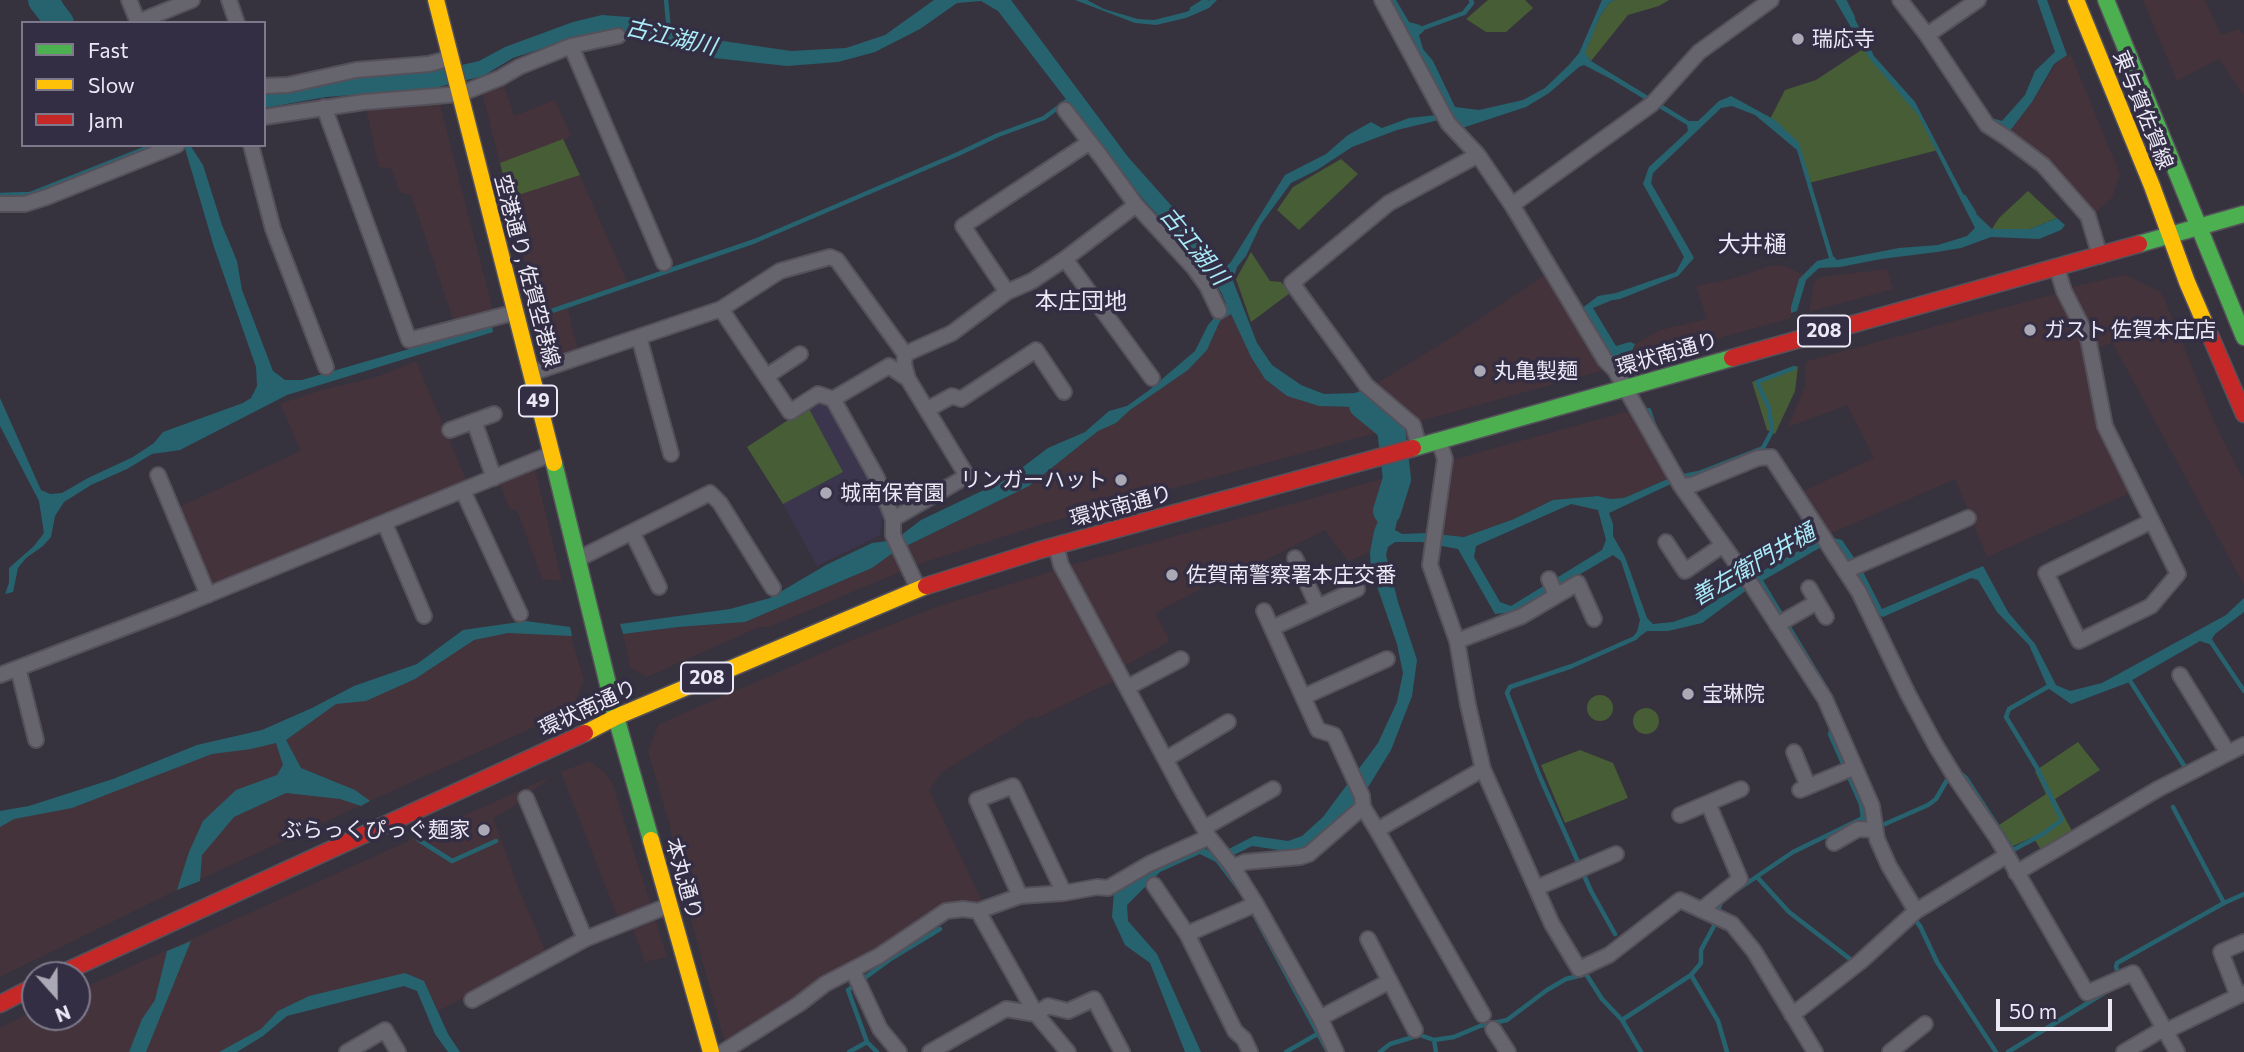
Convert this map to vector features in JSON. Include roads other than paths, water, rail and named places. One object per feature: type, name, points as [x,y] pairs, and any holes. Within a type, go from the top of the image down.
[{"type":"main road","name":"空港通り, 佐賀空港線","points":[[436,0],[532,373],[616,717]]},
{"type":"main road","name":"東与賀佐賀線","points":[[2076,0],[2152,186],[2187,282],[2244,414]]},
{"type":"main road","name":"東与賀佐賀線","points":[[2106,0],[2244,337]]},
{"type":"main road","name":"環状南通り","points":[[86,961],[616,717],[918,588],[1056,545],[1439,441],[2244,214]]},
{"type":"main road","name":"本丸通り","points":[[616,717],[711,1052]]},
{"type":"main road","points":[[0,1004],[21,993]]},
{"type":"street","points":[[129,0],[138,21]]},
{"type":"street","points":[[140,21],[192,0]]},
{"type":"street","points":[[229,0],[236,21]]},
{"type":"street","points":[[1382,0],[1438,107],[1448,123],[1478,155],[1512,205],[1570,304],[1605,360],[1615,370],[1678,481],[1750,583],[1783,622],[1825,699],[1835,723],[1848,770],[1872,806],[1875,830],[1912,914]]},
{"type":"street","points":[[1512,205],[1656,100],[1699,52],[1771,0]]},
{"type":"street","points":[[1900,0],[1931,31],[1987,125],[2043,165],[2088,216],[2100,256]]},
{"type":"street","points":[[1931,31],[1978,0]]},
{"type":"street","points":[[266,117],[459,90],[500,79],[519,67],[570,46],[618,36]]},
{"type":"street","points":[[570,46],[664,263]]},
{"type":"street","points":[[266,86],[288,85],[356,70],[452,61]]},
{"type":"street","points":[[324,107],[409,340],[516,312]]},
{"type":"street","points":[[1065,110],[1136,205],[1194,268],[1207,286],[1219,311]]},
{"type":"street","points":[[1007,292],[963,226],[1090,142]]},
{"type":"street","points":[[0,204],[24,204],[47,197],[172,147]]},
{"type":"street","points":[[252,147],[272,229],[326,367]]},
{"type":"street","points":[[1412,448],[1413,425],[1366,385],[1292,283],[1389,203],[1478,155]]},
{"type":"street","points":[[905,354],[951,333],[1007,292],[1031,281],[1065,259],[1136,205]]},
{"type":"street","points":[[532,373],[721,309],[780,271],[830,257],[837,260],[905,354],[904,364],[908,379],[967,476],[893,519]]},
{"type":"street","points":[[1065,259],[1152,378]]},
{"type":"street","points":[[2057,268],[2064,291],[2088,338],[2105,426],[2152,521],[2178,574],[2151,606],[2079,641],[2046,573],[2152,521]]},
{"type":"street","points":[[721,309],[790,412],[818,394],[833,399],[877,478],[893,519],[893,535],[918,588]]},
{"type":"street","points":[[639,337],[671,454]]},
{"type":"street","points":[[928,409],[952,396],[961,399],[1036,351],[1064,392]]},
{"type":"street","points":[[766,376],[800,354]]},
{"type":"street","points":[[833,399],[889,366],[908,379]]},
{"type":"street","points":[[450,430],[494,414]]},
{"type":"street","points":[[474,421],[494,478]]},
{"type":"street","points":[[1439,441],[1445,459],[1430,565],[1457,641],[1483,769],[1552,924],[1579,969],[1609,955],[1680,900],[1732,924],[1754,951],[1815,1052]]},
{"type":"street","points":[[36,740],[6,670],[208,595],[551,454]]},
{"type":"street","points":[[1678,481],[1692,485],[1758,458],[1770,457],[1826,541],[1851,568],[1859,592],[1908,694],[1954,775],[1997,838],[2087,993],[2133,973],[2177,1052]]},
{"type":"street","points":[[158,475],[208,595]]},
{"type":"street","points":[[463,491],[520,614]]},
{"type":"street","points":[[578,559],[710,493],[720,503],[773,588]]},
{"type":"street","points":[[1851,568],[1968,518]]},
{"type":"street","points":[[385,524],[424,616]]},
{"type":"street","points":[[632,532],[659,587]]},
{"type":"street","points":[[1666,542],[1685,571],[1723,545]]},
{"type":"street","points":[[1056,545],[1061,565],[1206,833],[1227,859],[1250,907],[1320,1018],[1336,1052]]},
{"type":"street","points":[[1295,558],[1318,607]]},
{"type":"street","points":[[1549,579],[1556,596]]},
{"type":"street","points":[[1457,641],[1525,622],[1556,596],[1578,583],[1594,619]]},
{"type":"street","points":[[1809,588],[1826,617]]},
{"type":"street","points":[[1272,628],[1357,589]]},
{"type":"street","points":[[1783,622],[1817,602]]},
{"type":"street","points":[[1264,611],[1318,730],[1334,735],[1377,830],[1483,1015]]},
{"type":"street","points":[[1128,687],[1181,659]]},
{"type":"street","points":[[1303,697],[1387,659]]},
{"type":"street","points":[[2180,676],[2228,754]]},
{"type":"street","points":[[1166,759],[1228,722]]},
{"type":"street","points":[[2016,873],[2158,789],[2244,745]]},
{"type":"street","points":[[1794,752],[1804,788],[1848,770]]},
{"type":"street","points":[[1377,830],[1483,769]]},
{"type":"street","points":[[1020,896],[977,800],[1013,786],[1064,893]]},
{"type":"street","points":[[723,1052],[799,1004],[825,984],[879,957],[946,911],[978,911],[1020,896],[1108,888],[1206,833],[1273,789]]},
{"type":"street","points":[[1680,815],[1741,789]]},
{"type":"street","points":[[526,798],[585,939]]},
{"type":"street","points":[[1227,859],[1245,862],[1300,857],[1310,853],[1363,802]]},
{"type":"street","points":[[1708,803],[1740,879],[1712,915]]},
{"type":"street","points":[[1834,843],[1858,829],[1875,830]]},
{"type":"street","points":[[1536,888],[1615,854]]},
{"type":"street","points":[[1792,1015],[1860,962],[1912,914],[2006,856]]},
{"type":"street","points":[[1154,885],[1187,934],[1235,1031],[1250,1052]]},
{"type":"street","points":[[472,1000],[585,939],[670,905]]},
{"type":"street","points":[[1187,934],[1250,907]]},
{"type":"street","points":[[978,911],[1036,1014],[1068,1052]]},
{"type":"street","points":[[1368,939],[1415,1030]]},
{"type":"street","points":[[2124,1052],[2158,1032],[2166,1031],[2241,994],[2221,952],[2244,942]]},
{"type":"street","points":[[853,971],[880,1029],[899,1052]]},
{"type":"street","points":[[1320,1018],[1390,981]]},
{"type":"street","points":[[930,1052],[1006,1009],[1036,1014],[1048,1006],[1068,1011],[1094,999],[1122,1052]]},
{"type":"street","points":[[1897,1050],[1925,1024]]},
{"type":"street","points":[[347,1052],[385,1030],[398,1052]]},
{"type":"street","points":[[1493,1030],[1507,1052]]},
{"type":"water","points":[[45,0],[61,0],[73,21],[58,21]]},
{"type":"water","points":[[934,0],[1011,0],[1128,157],[1226,267],[1285,175],[1326,154],[1348,135],[1371,122],[1382,128],[1409,118],[1437,115],[1415,52],[1416,46],[1412,37],[1406,35],[1388,0],[1396,0],[1409,22],[1420,25],[1424,31],[1419,35],[1423,49],[1433,61],[1455,107],[1479,110],[1523,100],[1545,88],[1579,53],[1602,0],[1615,0],[1609,3],[1600,16],[1585,53],[1591,61],[1689,121],[1698,121],[1719,101],[1731,96],[1775,120],[1799,143],[1833,256],[1837,260],[1899,248],[1938,245],[1967,236],[1975,228],[1918,115],[1869,58],[1835,0],[1845,0],[1874,56],[1915,102],[1971,209],[1992,229],[2030,229],[2057,218],[2065,225],[2061,230],[2039,239],[1991,237],[1961,248],[1819,268],[1806,280],[1797,311],[1791,313],[1799,279],[1817,261],[1829,258],[1797,150],[1755,115],[1732,106],[1721,108],[1653,173],[1651,183],[1694,258],[1678,276],[1620,299],[1600,302],[1593,308],[1616,346],[1630,342],[1635,344],[1629,361],[1623,364],[1609,357],[1581,309],[1598,296],[1616,293],[1676,272],[1684,257],[1643,184],[1649,167],[1688,131],[1687,125],[1584,65],[1549,93],[1526,107],[1459,129],[1439,120],[1397,130],[1352,147],[1291,183],[1261,224],[1246,256],[1237,267],[1233,281],[1257,343],[1272,365],[1301,385],[1324,394],[1357,393],[1394,416],[1400,425],[1383,431],[1354,407],[1319,406],[1287,396],[1265,379],[1251,357],[1231,314],[1220,321],[1207,350],[1188,370],[1130,410],[1116,423],[1098,431],[1029,486],[894,552],[872,568],[745,622],[623,634],[620,624],[730,609],[770,598],[826,565],[872,543],[900,536],[921,520],[1007,479],[1048,448],[1085,432],[1109,411],[1127,406],[1195,351],[1208,325],[1226,304],[1208,270],[1143,199],[998,11],[981,1],[957,3],[920,29],[875,52],[838,62],[787,66],[714,58],[649,33],[612,31],[580,36],[513,58],[483,76],[430,89],[326,97],[266,108],[266,94],[339,79],[427,73],[479,61],[505,47],[573,22],[602,15],[641,18],[716,40],[791,51],[846,48],[885,35]]},
{"type":"water","points":[[1075,0],[1087,0],[1104,9],[1138,19],[1154,20],[1186,12],[1210,0],[1217,0],[1209,8],[1186,18],[1156,25],[1135,23]]},
{"type":"water","points":[[1906,0],[1910,0],[1992,118],[2002,121],[2025,95],[2035,71],[2055,52],[2037,0],[2047,0],[2067,55],[2054,64],[2032,102],[2009,132],[1996,128]]},
{"type":"water","points":[[185,147],[191,147],[203,165],[222,225],[237,261],[242,290],[273,371],[285,380],[302,380],[492,325],[493,332],[287,395],[180,450],[152,454],[91,485],[64,502],[55,516],[51,537],[26,558],[18,568],[13,592],[5,594],[9,583],[9,568],[34,546],[44,533],[39,501],[0,426],[0,398],[41,490],[50,494],[62,493],[133,457],[154,443],[163,432],[251,398],[257,386],[256,367],[214,247]]},
{"type":"water","points":[[1404,473],[1405,483],[1395,530],[1402,534],[1427,533],[1464,537],[1514,519],[1553,500],[1598,496],[1624,498],[1670,478],[1673,483],[1609,513],[1613,536],[1625,557],[1647,618],[1653,624],[1673,622],[1696,614],[1743,582],[1825,536],[1842,540],[1861,568],[1882,609],[1983,566],[2008,612],[2035,644],[2056,685],[2070,691],[2102,683],[2226,615],[2244,598],[2244,612],[2215,634],[2209,644],[2200,641],[2127,683],[2071,704],[2048,688],[2029,645],[1997,612],[1978,580],[1971,578],[1883,617],[1876,614],[1823,546],[1748,589],[1702,623],[1668,631],[1647,631],[1635,640],[1640,620],[1621,561],[1613,555],[1515,612],[1495,614],[1458,549],[1421,542],[1395,542],[1388,547],[1386,555],[1417,660],[1412,696],[1391,750],[1367,789],[1354,805],[1306,848],[1292,852],[1252,846],[1218,863],[1200,854],[1160,872],[1127,905],[1128,921],[1157,954],[1201,1052],[1185,1052],[1150,963],[1125,945],[1112,917],[1114,891],[1162,864],[1202,847],[1217,855],[1254,836],[1288,841],[1302,836],[1323,817],[1378,743],[1397,702],[1403,673],[1397,644],[1371,569],[1370,552],[1374,531],[1383,508],[1389,477]],"holes":[[[1571,504],[1598,510],[1606,540],[1602,550],[1511,606],[1500,602],[1474,557],[1476,546]]]},
{"type":"water","points":[[526,621],[570,627],[572,636],[508,633],[474,640],[415,679],[366,701],[336,704],[286,740],[301,768],[355,790],[370,801],[361,806],[340,799],[286,793],[234,817],[202,855],[200,881],[177,890],[189,852],[203,821],[236,790],[277,775],[283,765],[276,743],[212,754],[72,808],[14,819],[0,827],[0,811],[29,806],[113,779],[197,745],[262,730],[354,686],[417,664],[463,630]]},
{"type":"water","points":[[191,941],[146,1052],[129,1052],[142,1019],[155,1000],[167,951]]},
{"type":"water","points":[[405,973],[424,981],[448,1034],[460,1052],[448,1052],[435,1034],[417,991],[404,986],[287,1016],[263,1036],[237,1052],[219,1052],[261,1029],[278,1011],[309,996]]},
{"type":"waterway","name":"古江湖川","points":[[42,0],[58,21]]},
{"type":"waterway","points":[[666,0],[669,31]]},
{"type":"waterway","points":[[1192,9],[1206,0]]},
{"type":"waterway","points":[[1418,30],[1464,13],[1472,3],[1471,0]]},
{"type":"waterway","points":[[1844,0],[1853,18]]},
{"type":"waterway","points":[[543,314],[755,241],[998,135],[1044,118],[1072,97]]},
{"type":"waterway","points":[[0,195],[30,194],[149,147]]},
{"type":"waterway","points":[[1964,197],[1974,213]]},
{"type":"waterway","points":[[1592,306],[1609,299]]},
{"type":"waterway","points":[[1679,477],[1699,473],[1763,448],[1772,431],[1769,408],[1757,382],[1794,368]]},
{"type":"waterway","name":"古江湖川","points":[[1363,405],[1391,428],[1397,479],[1387,511]]},
{"type":"waterway","points":[[1649,410],[1655,428]]},
{"type":"waterway","name":"善左衛門井樋","points":[[1759,578],[1827,690]]},
{"type":"waterway","points":[[1615,934],[1591,891],[1540,777],[1507,693],[1510,687],[1572,666],[1635,638],[1639,633]]},
{"type":"waterway","points":[[2209,639],[2244,691]]},
{"type":"waterway","points":[[2127,676],[2185,767]]},
{"type":"waterway","points":[[1885,824],[1928,805],[1936,799],[1947,780],[1959,772],[1966,778],[2013,850],[2062,820],[2037,768],[2006,717],[2009,709],[2051,685]]},
{"type":"waterway","points":[[1833,726],[1830,734],[1861,804],[1872,844]]},
{"type":"waterway","points":[[2173,807],[2224,903]]},
{"type":"waterway","points":[[1734,892],[1793,852],[1863,818]]},
{"type":"waterway","points":[[419,840],[452,861],[496,841]]},
{"type":"waterway","points":[[1217,860],[1239,889]]},
{"type":"waterway","points":[[1757,877],[1789,912],[1850,959]]},
{"type":"waterway","points":[[2119,975],[2117,963],[2244,894]]},
{"type":"waterway","points":[[1622,1020],[1691,975],[1701,963],[1701,950],[1714,926],[1721,901]]},
{"type":"waterway","points":[[1251,909],[1328,1052]]},
{"type":"waterway","points":[[1912,916],[1920,926],[1937,962],[1996,1052]]},
{"type":"waterway","points":[[877,1052],[867,1042],[848,990],[892,958],[940,929]]},
{"type":"waterway","points":[[1380,1052],[1390,1044],[1420,1035],[1434,1040],[1454,1037],[1480,1026],[1507,1020],[1547,990],[1566,979],[1586,974],[1602,999],[1622,1020],[1641,1052]]},
{"type":"waterway","points":[[1691,975],[1718,1021],[1727,1052]]},
{"type":"waterway","points":[[2008,1052],[2109,990]]},
{"type":"waterway","points":[[1286,1052],[1319,1033]]},
{"type":"waterway","points":[[1434,1040],[1436,1052]]},
{"type":"waterway","points":[[849,1052],[867,1042]]},
{"type":"place","name":"瑞応寺","points":[[1798,39]]},
{"type":"place","name":"ガスト 佐賀本庄店","points":[[2030,330]]},
{"type":"place","name":"丸亀製麺","points":[[1480,371]]},
{"type":"place","name":"リンガーハット","points":[[1121,480]]},
{"type":"place","name":"城南保育園","points":[[826,493]]},
{"type":"place","name":"佐賀南警察署本庄交番","points":[[1172,575]]},
{"type":"place","name":"宝琳院","points":[[1688,694]]},
{"type":"place","name":"ぶらっくぴっぐ麺家","points":[[484,830]]},
{"type":"district","name":"大井樋","points":[[1752,244]]},
{"type":"district","name":"本庄団地","points":[[1081,301]]}]
